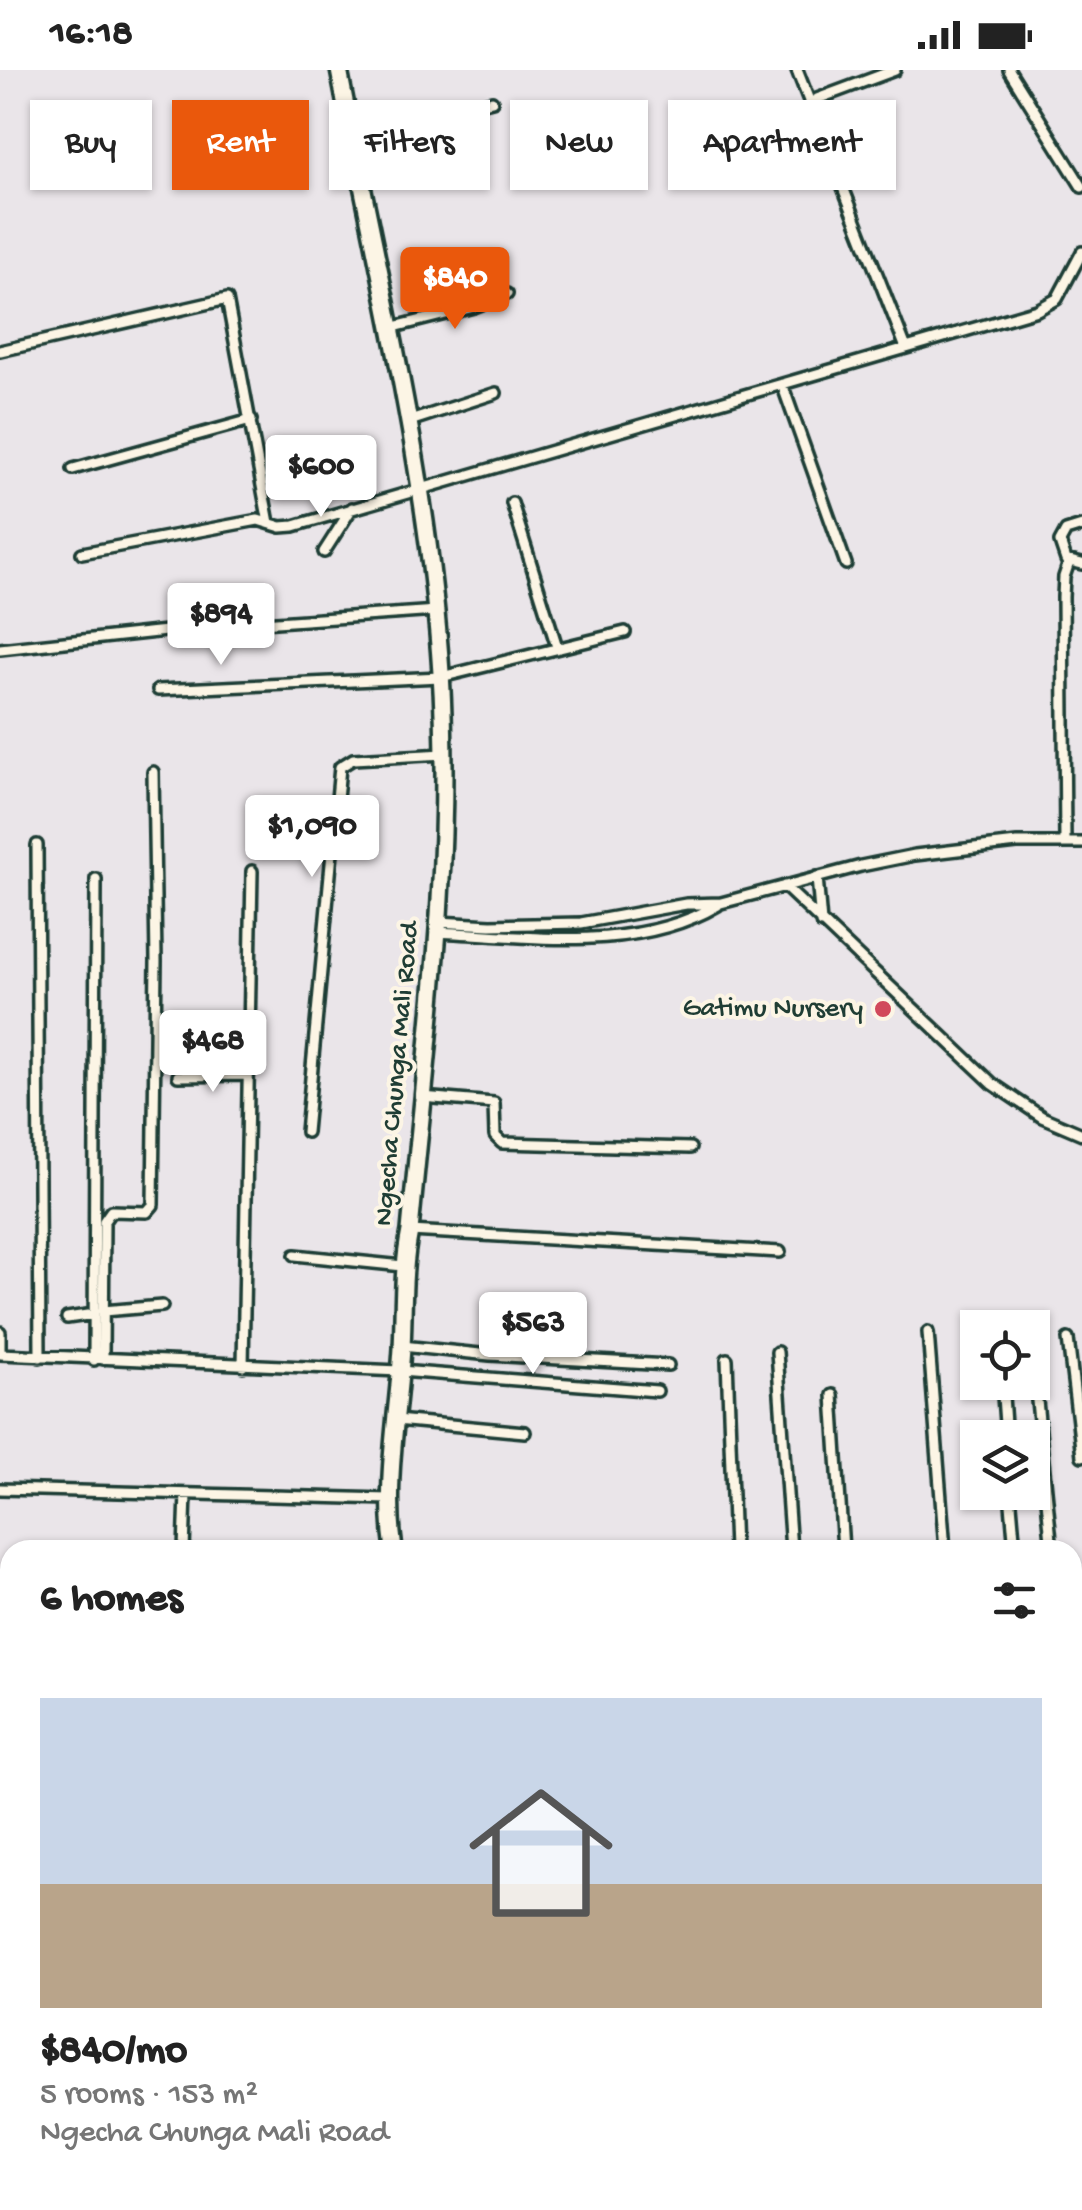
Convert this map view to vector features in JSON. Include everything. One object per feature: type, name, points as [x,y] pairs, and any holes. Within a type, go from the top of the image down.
[{"type":"main road","name":"Ngecha Chunga Mali Road","points":[[339,70],[345,100]]},
{"type":"main road","name":"Ngecha Chunga Mali Road","points":[[363,190],[422,488],[437,611],[445,754],[436,927],[410,1232],[403,1266],[402,1346],[389,1499],[393,1540]]},
{"type":"street","points":[[797,70],[906,348]]},
{"type":"street","points":[[818,99],[895,70]]},
{"type":"street","points":[[1009,70],[1082,187]]},
{"type":"street","points":[[82,553],[258,520],[281,527],[294,526],[906,348],[1051,304],[1082,252]]},
{"type":"street","points":[[390,328],[474,308],[506,294]]},
{"type":"street","points":[[0,351],[227,300],[269,523]]},
{"type":"street","points":[[782,384],[846,564]]},
{"type":"street","points":[[410,421],[496,392]]},
{"type":"street","points":[[72,469],[251,420]]},
{"type":"street","points":[[512,503],[557,646]]},
{"type":"street","points":[[324,552],[352,508]]},
{"type":"street","points":[[1082,526],[1066,531],[1060,542],[1062,555],[1070,562],[1082,564]]},
{"type":"street","points":[[1065,842],[1063,597],[1070,562]]},
{"type":"street","points":[[0,649],[203,627],[437,611]]},
{"type":"street","points":[[158,690],[442,677],[625,632]]},
{"type":"street","points":[[306,1132],[340,767],[353,759],[445,754]]},
{"type":"street","points":[[98,1313],[102,1233],[107,1214],[147,1212],[152,1205],[156,962],[152,772]]},
{"type":"street","points":[[436,927],[581,924],[686,904],[720,903],[916,855],[1004,844],[1082,843]]},
{"type":"street","points":[[37,845],[40,1356]]},
{"type":"street","points":[[243,1366],[252,871]]},
{"type":"street","points":[[817,877],[820,923]]},
{"type":"street","points":[[96,878],[99,1359]]},
{"type":"street","points":[[784,886],[993,1084],[1042,1117],[1082,1134]]},
{"type":"street","points":[[436,927],[612,937],[688,922],[720,903]]},
{"type":"street","points":[[178,1076],[248,1075]]},
{"type":"street","points":[[422,1097],[494,1103],[495,1136],[502,1142],[690,1148]]},
{"type":"street","points":[[410,1232],[780,1252]]},
{"type":"street","points":[[295,1255],[403,1266]]},
{"type":"street","points":[[67,1318],[162,1306]]},
{"type":"street","points":[[0,1332],[0,1354],[400,1372],[657,1391]]},
{"type":"street","points":[[928,1332],[944,1540]]},
{"type":"street","points":[[1068,1339],[1082,1456]]},
{"type":"street","points":[[402,1346],[668,1365]]},
{"type":"street","points":[[778,1352],[790,1540]]},
{"type":"street","points":[[727,1359],[734,1540]]},
{"type":"street","points":[[834,1395],[842,1540]]},
{"type":"street","points":[[1037,1400],[1051,1540]]},
{"type":"street","points":[[396,1420],[525,1432]]},
{"type":"street","points":[[0,1489],[389,1499]]},
{"type":"street","points":[[184,1540],[186,1494]]},
{"type":"street","points":[[1011,1510],[1013,1540]]},
{"type":"place","name":"Gatimu Nursery","points":[[883,1009]]}]
